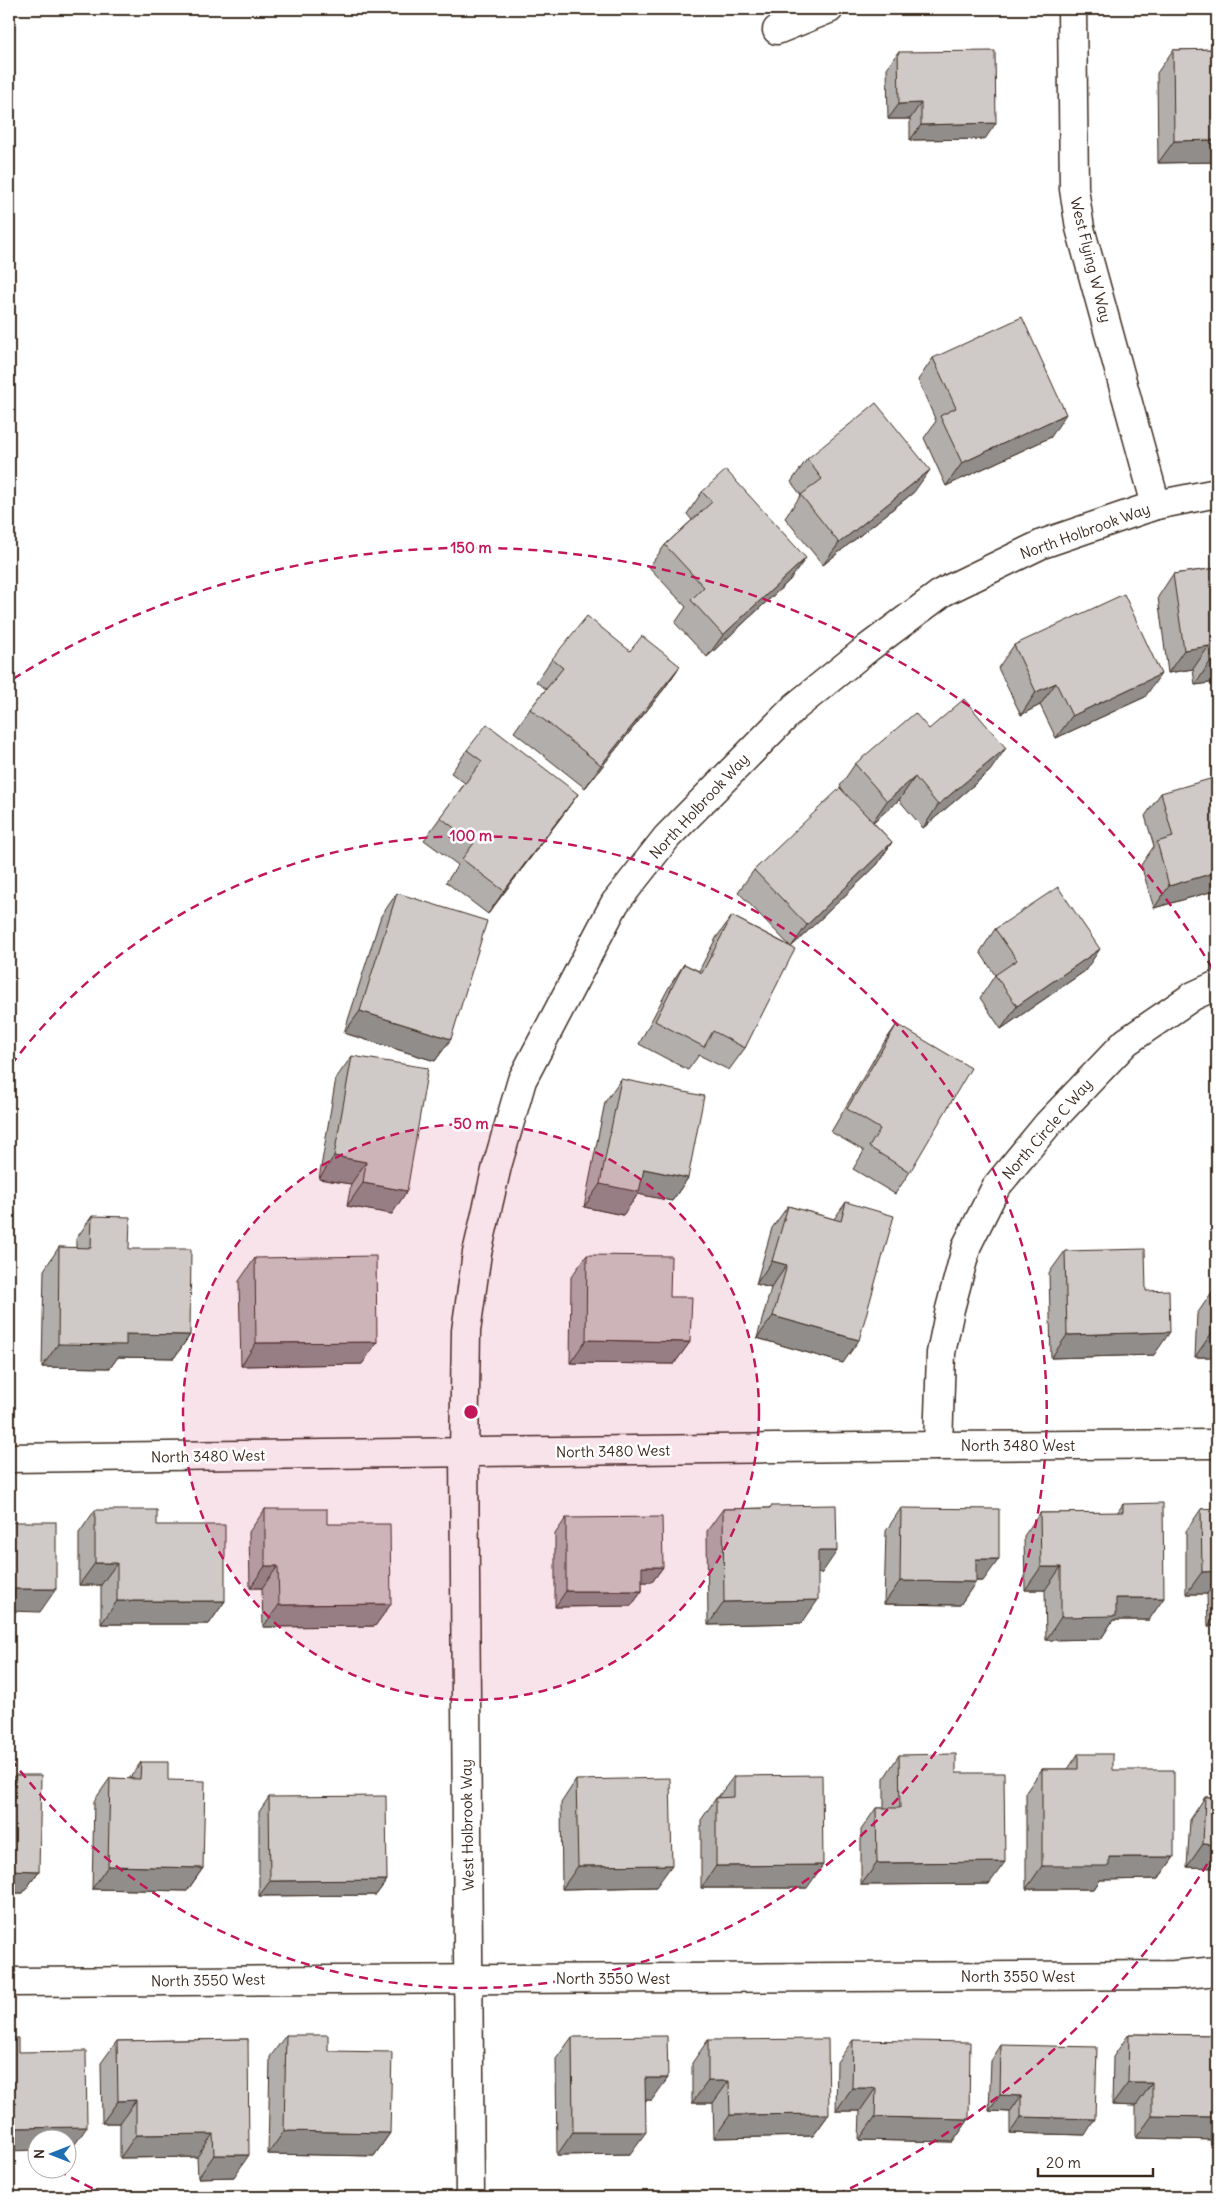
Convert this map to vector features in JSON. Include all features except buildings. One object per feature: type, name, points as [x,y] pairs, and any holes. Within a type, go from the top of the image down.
[{"type":"street","points":[[778,30],[829,9]]},
{"type":"street","name":"West Flying W Way","points":[[1072,9],[1074,189],[1079,220],[1156,505]]},
{"type":"street","name":"North Holbrook Way","points":[[464,1453],[466,1331],[477,1253],[496,1166],[522,1080],[615,903],[667,837],[795,707],[868,648],[943,592],[1042,544],[1156,505],[1217,493]]},
{"type":"street","name":"North Circle C Way","points":[[938,1446],[941,1353],[950,1309],[968,1245],[996,1187],[1047,1125],[1126,1042],[1193,996],[1217,985]]},
{"type":"street","name":"North 3480 West","points":[[9,1458],[1217,1444]]},
{"type":"street","name":"West Holbrook Way","points":[[464,1453],[470,2197]]},
{"type":"street","name":"North 3550 West","points":[[9,1982],[1164,1975],[1217,1971]]}]
